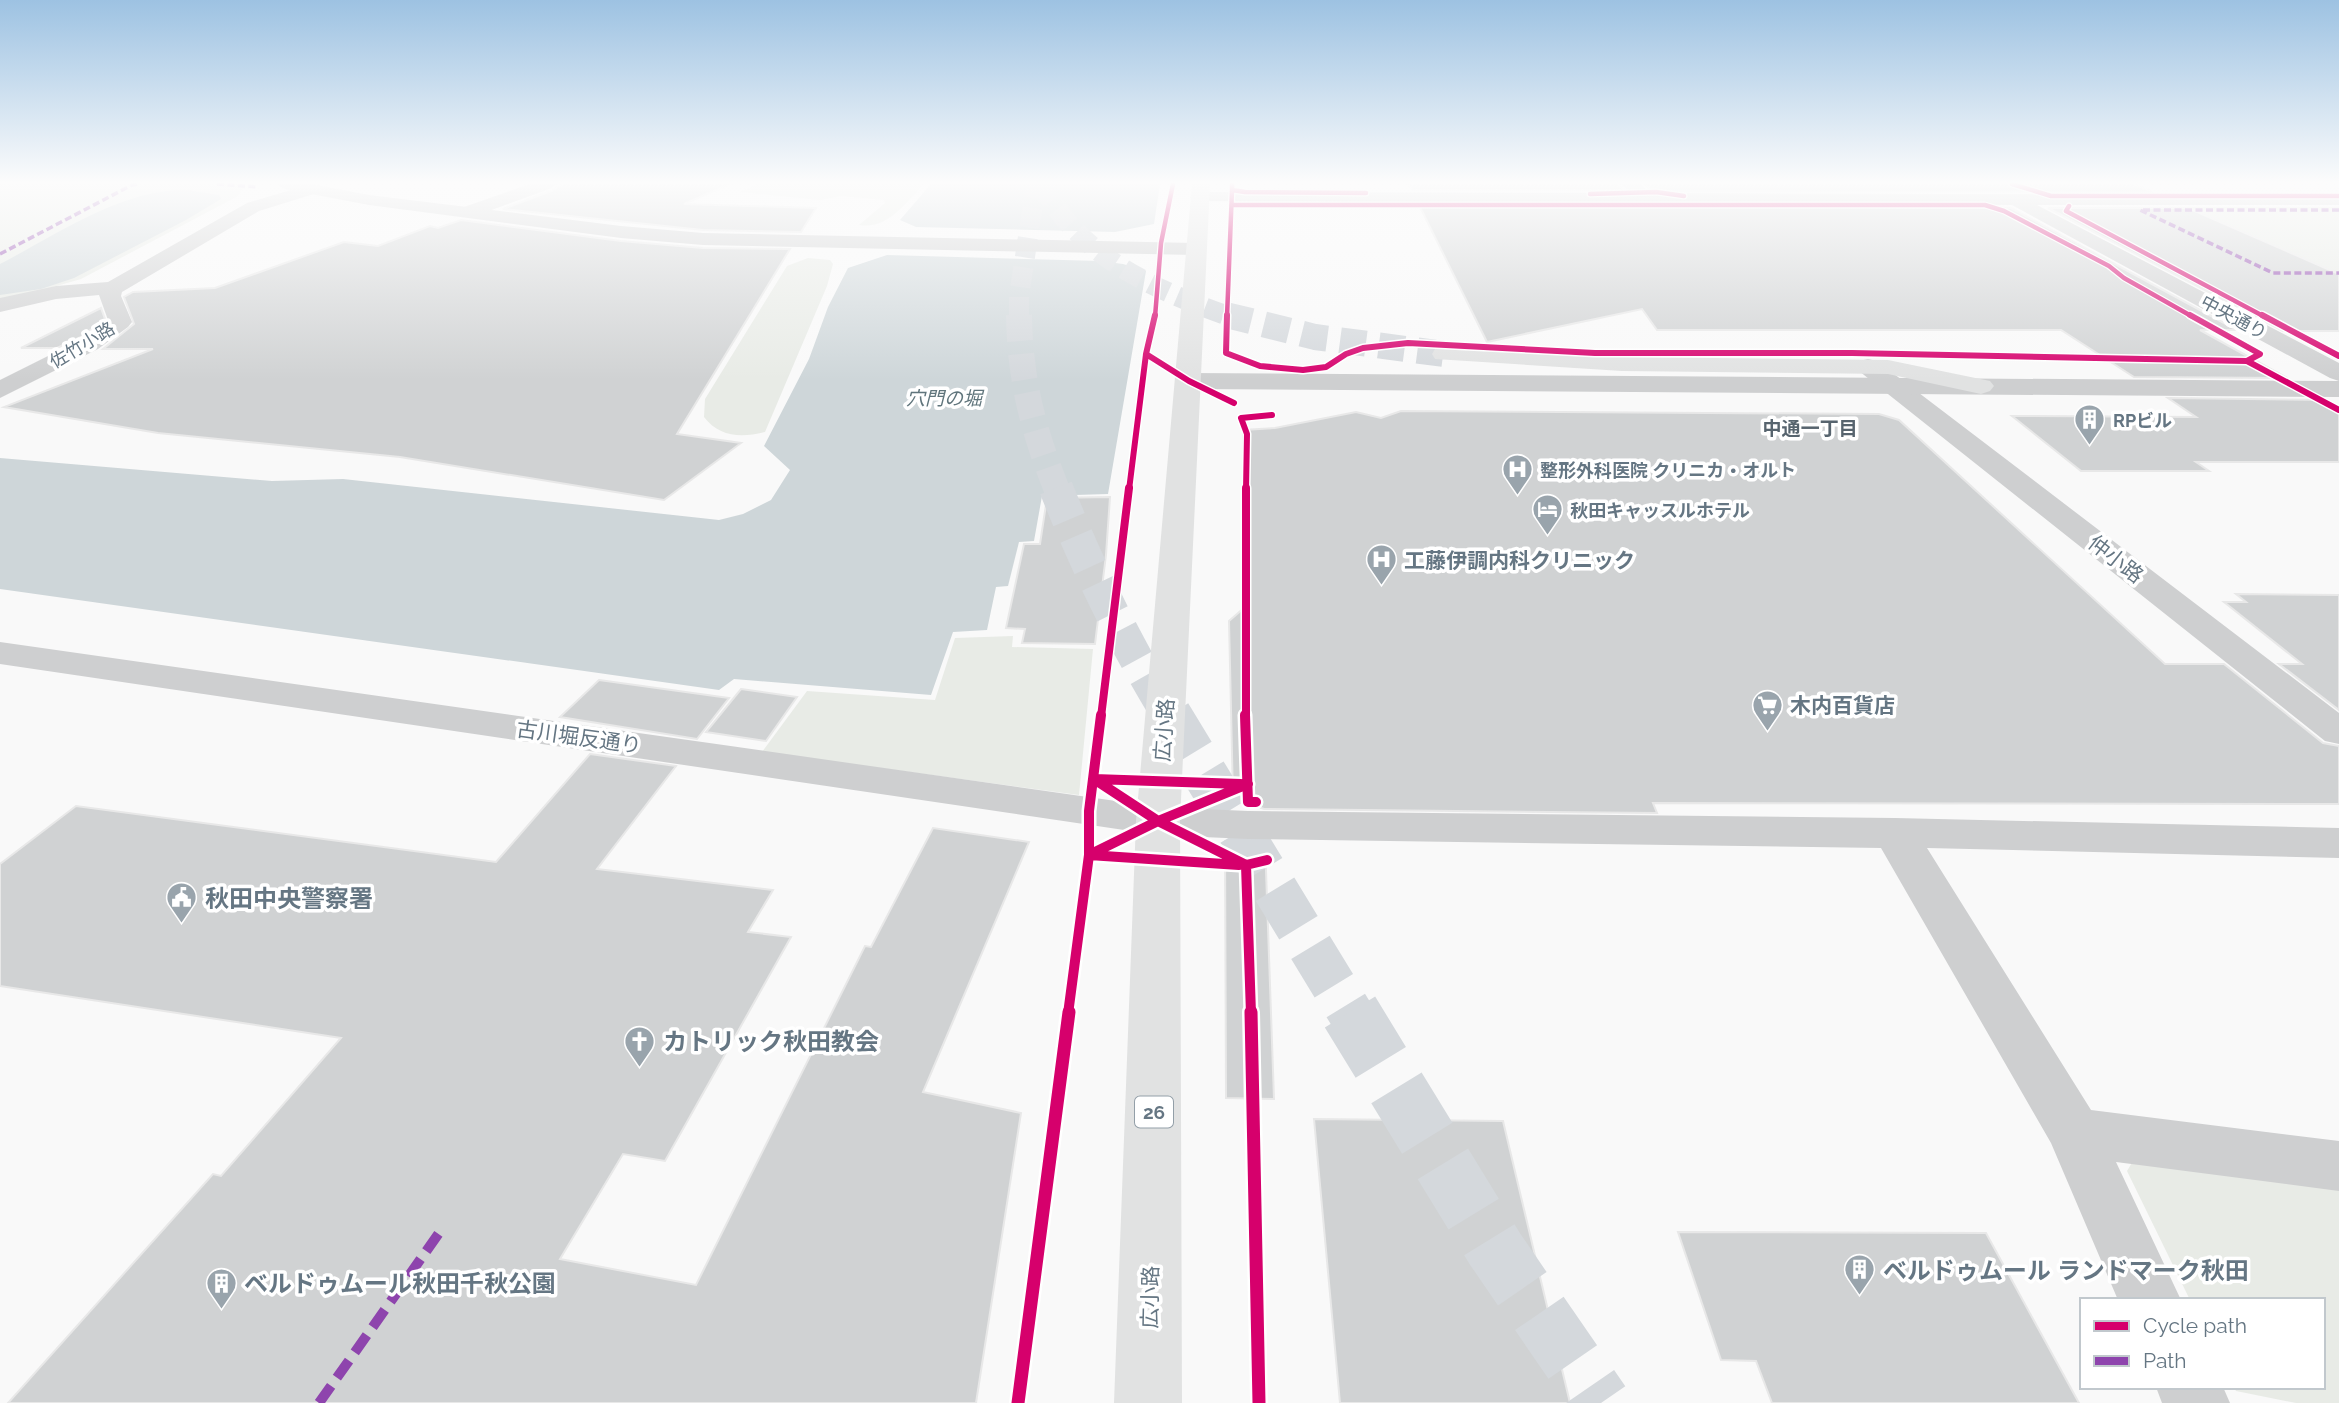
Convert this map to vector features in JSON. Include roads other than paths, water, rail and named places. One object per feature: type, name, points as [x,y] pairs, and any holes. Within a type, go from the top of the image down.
[{"type":"main road","name":"広小路","points":[[1148,1403],[1158,821],[1189,381],[1195,249]]},
{"type":"main road","points":[[1444,354],[1622,364],[1888,367],[1981,386]]},
{"type":"street","name":"佐竹小路","points":[[0,390],[90,344],[120,322],[110,296],[113,289],[177,249]]},
{"type":"street","name":"中央通り","points":[[2106,249],[2339,373]]},
{"type":"street","points":[[0,304],[46,292],[86,288],[113,289]]},
{"type":"street","name":"仲小路","points":[[1868,366],[2339,732]]},
{"type":"street","points":[[1189,381],[2339,389]]},
{"type":"street","name":"古川堀反通り","points":[[0,653],[1158,821],[1248,825],[1895,833],[2339,844]]},
{"type":"street","points":[[1895,833],[2074,1132],[2149,1298]]},
{"type":"street","points":[[2074,1132],[2339,1166]]},
{"type":"water","points":[[26,249],[129,249],[74,278],[41,289],[0,295],[0,264]]},
{"type":"water","name":"穴門の堀","points":[[887,255],[1100,261],[1146,271],[1108,494],[1042,496],[1034,541],[1019,542],[1008,586],[996,587],[987,630],[953,632],[931,695],[734,679],[719,690],[0,589],[0,458],[272,481],[343,479],[719,520],[743,514],[771,500],[790,470],[764,446],[809,359],[828,307],[848,268]]},
{"type":"tunnel","points":[[1019,315],[1026,249]]},
{"type":"tunnel","points":[[1097,249],[1148,283],[1231,317]]},
{"type":"tunnel","points":[[1019,315],[1022,361],[1029,404],[1057,490]]},
{"type":"tunnel","points":[[1226,315],[1315,337],[1444,354]]},
{"type":"tunnel","points":[[1056,488],[1108,605],[1170,717]]},
{"type":"tunnel","points":[[1169,715],[1351,1014]]},
{"type":"tunnel","points":[[1350,1012],[1495,1249],[1601,1403]]},
{"type":"place","name":"RPビル","points":[[2090,447]]},
{"type":"place","name":"整形外科医院 クリニカ・オルト","points":[[1517,497]]},
{"type":"place","name":"秋田キャッスルホテル","points":[[1547,537]]},
{"type":"place","name":"工藤伊調内科クリニック","points":[[1381,587]]},
{"type":"place","name":"木内百貨店","points":[[1767,732]]},
{"type":"place","name":"秋田中央警察署","points":[[182,925]]},
{"type":"place","name":"カトリック秋田教会","points":[[640,1068]]},
{"type":"place","name":"ベルドゥムール ランドマーク秋田","points":[[1860,1297]]},
{"type":"place","name":"ベルドゥムール秋田千秋公園","points":[[221,1310]]},
{"type":"district","name":"中通一丁目","points":[[1810,428]]}]
